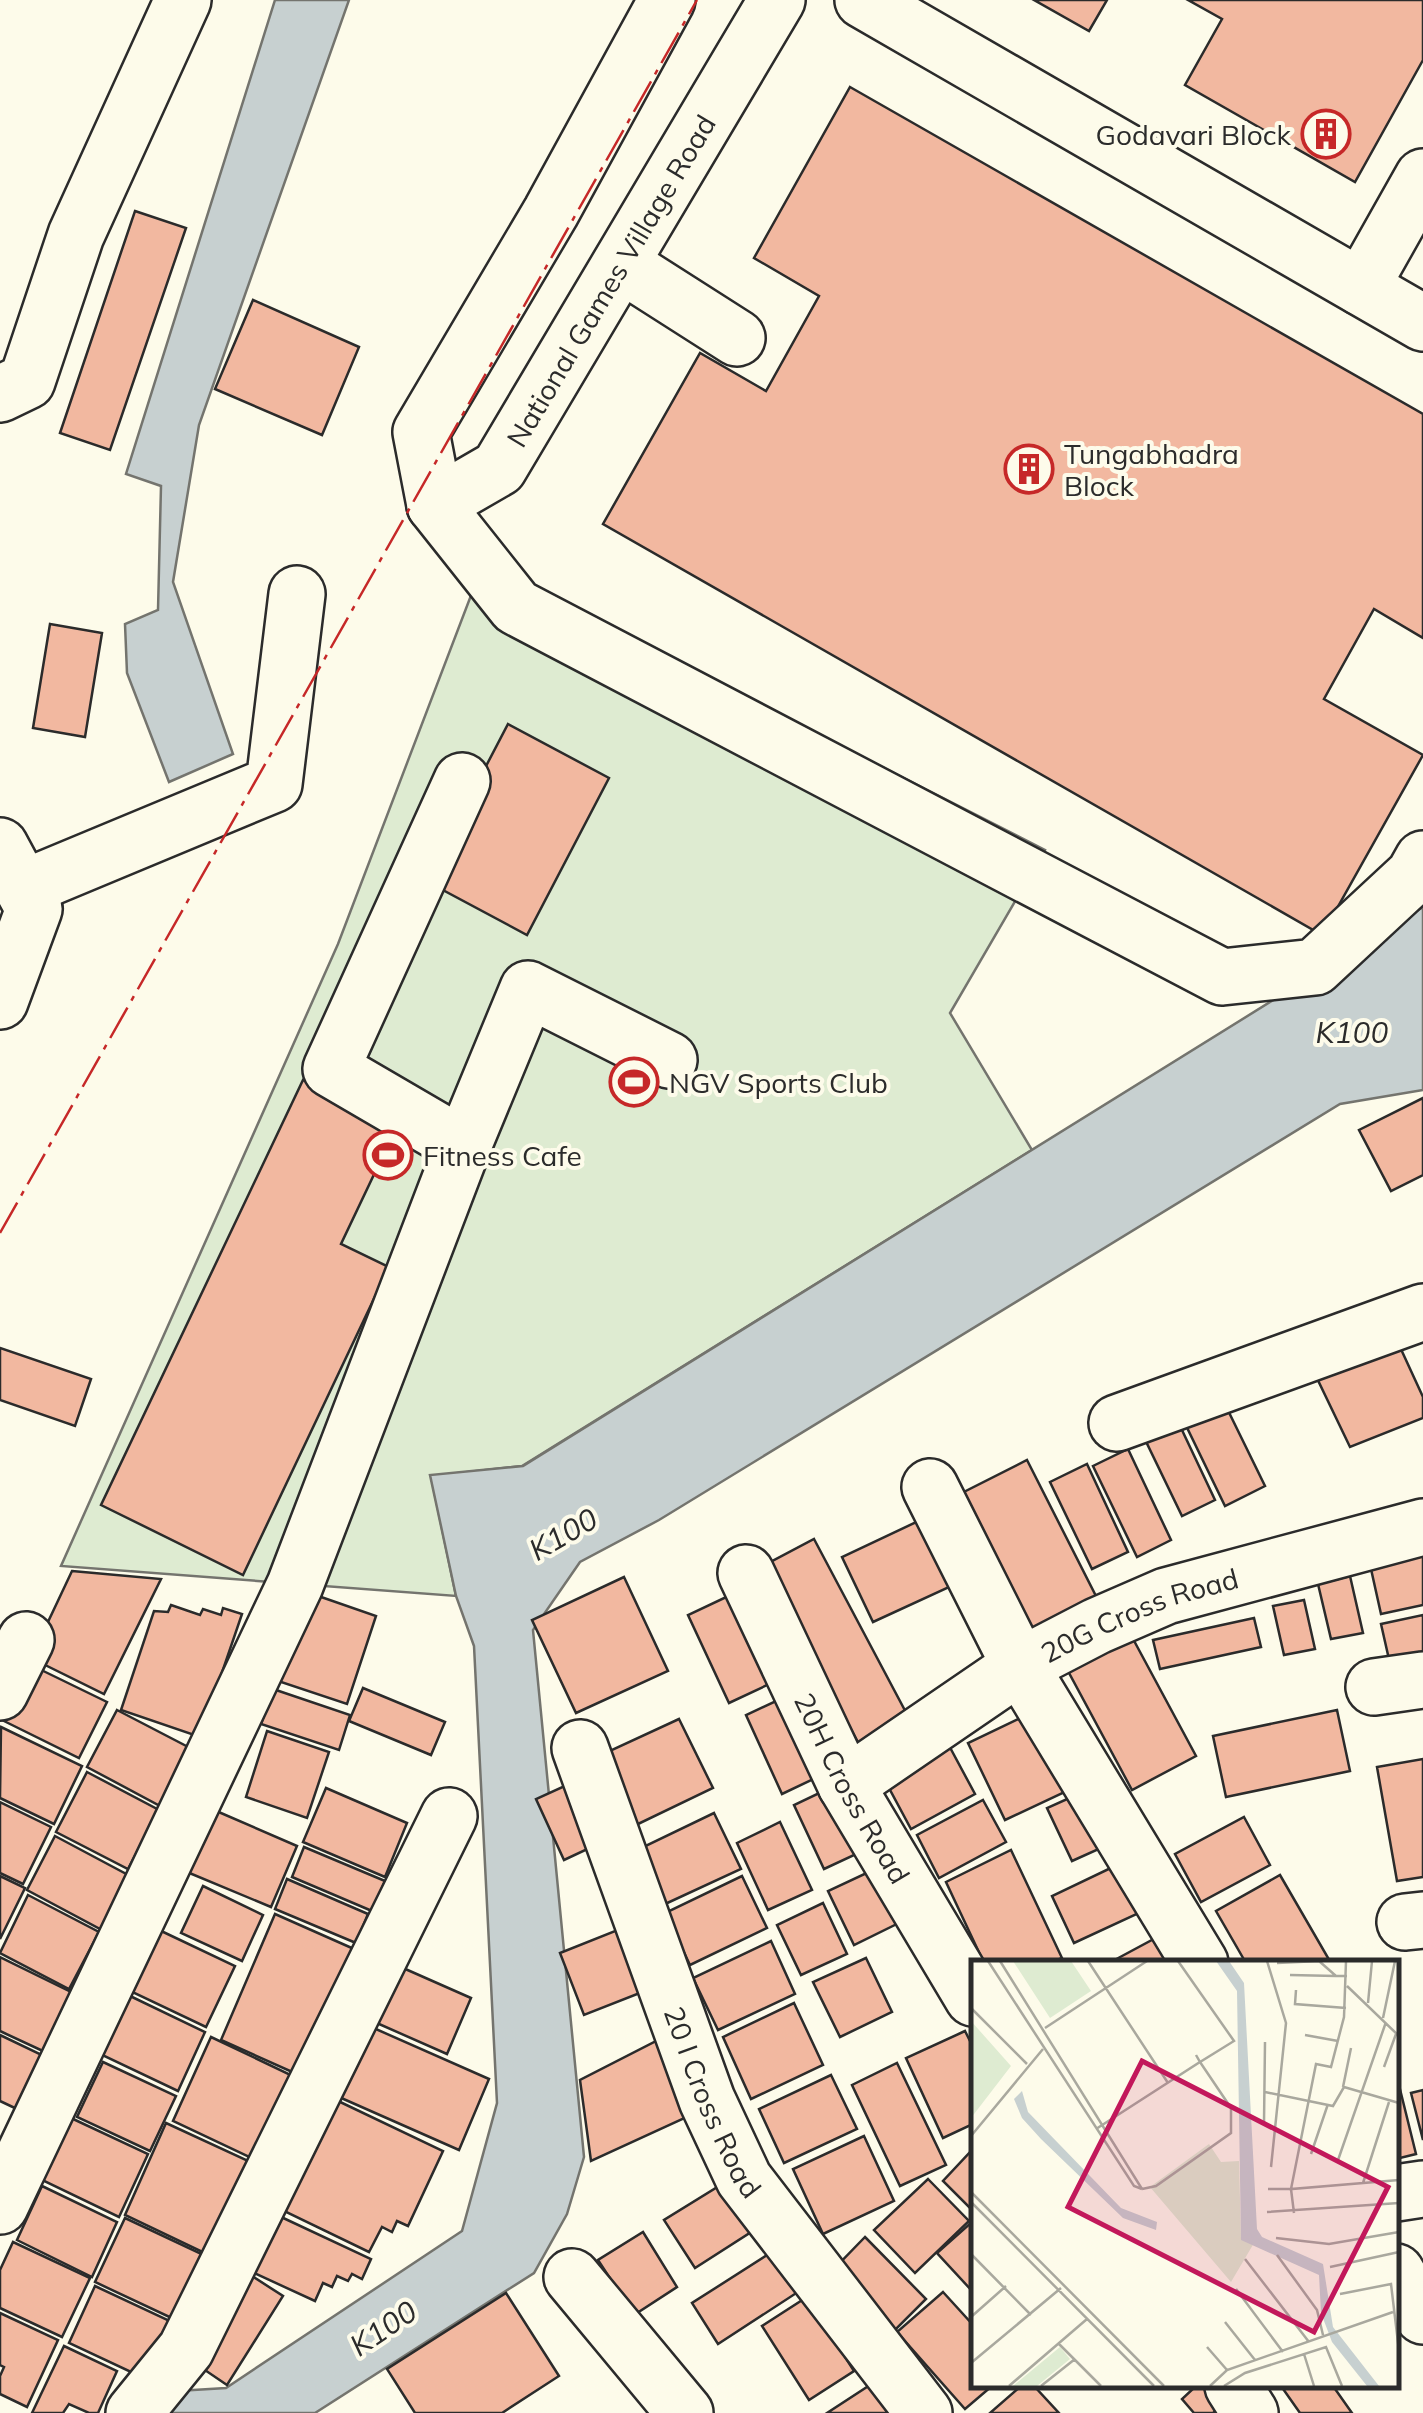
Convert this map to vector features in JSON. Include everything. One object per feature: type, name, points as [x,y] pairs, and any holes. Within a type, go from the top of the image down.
[{"type":"street","points":[[0,394],[27,381],[76,235],[183,0]]},
{"type":"street","points":[[666,0],[551,212],[421,432],[435,505],[516,607],[1222,977],[1315,966],[1414,875],[1423,859]]},
{"type":"street","name":"National Games Village Road","points":[[435,505],[499,468],[777,0]]},
{"type":"street","points":[[862,0],[1423,323]]},
{"type":"street","points":[[1360,287],[1423,177]]},
{"type":"street","points":[[620,264],[737,338]]},
{"type":"street","points":[[0,1001],[34,910],[12,867],[274,784],[297,594]]},
{"type":"street","points":[[462,781],[331,1069],[463,1146]]},
{"type":"street","points":[[0,2206],[294,1586],[463,1146],[528,990],[668,1060]]},
{"type":"street","points":[[1117,1423],[1423,1312]]},
{"type":"street","points":[[846,1785],[1020,1666],[930,1487]]},
{"type":"street","name":"20G Cross Road","points":[[1198,1960],[1020,1666],[1166,1596],[1423,1527]]},
{"type":"street","name":"20H Cross Road","points":[[746,1573],[846,1785],[971,1995]]},
{"type":"street","points":[[0,1692],[26,1640]]},
{"type":"street","name":"20 I Cross Road","points":[[580,1748],[706,2100],[744,2179],[924,2413]]},
{"type":"street","points":[[134,2413],[186,2349],[449,1816]]},
{"type":"street","points":[[1398,2193],[1423,2189]]},
{"type":"street","points":[[1398,2275],[1423,2316]]},
{"type":"street","points":[[572,2277],[686,2413]]},
{"type":"street","points":[[1234,2388],[1250,2413]]},
{"type":"green space","name":"NGV Sports Club","points":[[483,564],[1045,850],[950,1013],[1032,1150],[522,1466],[431,1476],[456,1596],[61,1566],[338,944]]},
{"type":"water","points":[[275,0],[349,0],[199,425],[173,582],[233,754],[169,782],[127,673],[125,624],[158,610],[161,486],[126,474]]},
{"type":"water","name":"K100","points":[[1423,907],[1423,1090],[1340,1104],[659,1520],[580,1562],[533,1630],[584,2157],[567,2214],[534,2273],[315,2413],[154,2413],[177,2391],[226,2388],[462,2231],[497,2103],[474,1646],[456,1596],[430,1475],[523,1466]]},
{"type":"building","points":[[1034,0],[1107,0],[1089,31]]},
{"type":"building","name":"Godavari Block","points":[[1188,0],[1423,0],[1423,60],[1355,182],[1185,85],[1222,19]]},
{"type":"building","name":"Tungabhadra Block","points":[[850,87],[1423,414],[1423,638],[1374,609],[1324,699],[1423,755],[1322,935],[603,524],[700,353],[766,391],[819,296],[754,258]]},
{"type":"building","points":[[135,211],[186,228],[110,450],[60,433]]},
{"type":"building","points":[[253,300],[359,347],[322,435],[215,389]]},
{"type":"building","points":[[50,624],[102,633],[85,737],[33,728]]},
{"type":"building","points":[[508,724],[609,778],[527,935],[426,881]]},
{"type":"building","points":[[303,1080],[397,1126],[341,1244],[389,1267],[243,1575],[101,1505]]},
{"type":"building","points":[[1423,1098],[1423,1175],[1391,1191],[1359,1130]]},
{"type":"building","points":[[1394,1334],[1423,1397],[1423,1418],[1350,1447],[1314,1372]]},
{"type":"building","points":[[0,1348],[91,1379],[75,1426],[0,1400]]},
{"type":"building","points":[[1218,1390],[1265,1486],[1225,1506],[1178,1409]]},
{"type":"building","points":[[1173,1411],[1215,1500],[1182,1516],[1139,1427]]},
{"type":"building","points":[[1128,1449],[1171,1540],[1137,1557],[1093,1466]]},
{"type":"building","points":[[1027,1460],[1100,1604],[1017,1646],[944,1502]]},
{"type":"building","points":[[1087,1464],[1128,1552],[1092,1569],[1050,1482]]},
{"type":"building","points":[[927,1517],[958,1583],[873,1622],[842,1557]]},
{"type":"building","points":[[814,1539],[910,1720],[860,1746],[763,1566]]},
{"type":"building","points":[[1423,1548],[1423,1605],[1381,1614],[1369,1560]]},
{"type":"building","points":[[72,1571],[161,1579],[104,1694],[31,1658]]},
{"type":"building","points":[[1350,1576],[1363,1633],[1331,1639],[1318,1584]]},
{"type":"building","points":[[624,1577],[668,1671],[576,1713],[532,1620]]},
{"type":"building","points":[[301,1590],[376,1616],[347,1704],[272,1679]]},
{"type":"building","points":[[739,1591],[780,1679],[729,1703],[688,1615]]},
{"type":"building","points":[[1304,1600],[1315,1649],[1284,1655],[1273,1606]]},
{"type":"building","points":[[171,1605],[200,1615],[203,1609],[221,1615],[223,1608],[242,1614],[200,1737],[121,1710],[154,1611],[168,1612]]},
{"type":"building","points":[[1423,1615],[1423,1671],[1393,1677],[1381,1624]]},
{"type":"building","points":[[1254,1618],[1261,1647],[1160,1669],[1153,1640]]},
{"type":"building","points":[[1125,1624],[1196,1756],[1132,1790],[1061,1658]]},
{"type":"building","points":[[31,1665],[107,1702],[79,1758],[4,1721]]},
{"type":"building","points":[[363,1688],[445,1722],[431,1755],[349,1721]]},
{"type":"building","points":[[273,1689],[350,1715],[339,1750],[261,1724]]},
{"type":"building","points":[[789,1695],[826,1773],[782,1794],[746,1715]]},
{"type":"building","points":[[117,1710],[192,1749],[162,1807],[87,1767]]},
{"type":"building","points":[[1337,1710],[1350,1771],[1226,1797],[1213,1736]]},
{"type":"building","points":[[1031,1713],[1067,1791],[1005,1820],[968,1743]]},
{"type":"building","points":[[679,1719],[713,1788],[636,1825],[603,1754]]},
{"type":"building","points":[[1,1727],[82,1766],[54,1824],[0,1798]]},
{"type":"building","points":[[267,1731],[329,1752],[307,1818],[246,1797]]},
{"type":"building","points":[[946,1740],[975,1794],[911,1829],[882,1775]]},
{"type":"building","points":[[1423,1759],[1423,1877],[1397,1881],[1377,1767]]},
{"type":"building","points":[[87,1772],[159,1810],[128,1869],[56,1832]]},
{"type":"building","points":[[580,1779],[609,1839],[564,1860],[536,1799]]},
{"type":"building","points":[[834,1786],[865,1850],[824,1869],[794,1805]]},
{"type":"building","points":[[326,1788],[407,1823],[385,1877],[303,1842]]},
{"type":"building","points":[[1085,1791],[1110,1844],[1072,1861],[1047,1808]]},
{"type":"building","points":[[983,1800],[1006,1842],[939,1878],[917,1835]]},
{"type":"building","points":[[0,1802],[51,1827],[23,1884],[0,1873]]},
{"type":"building","points":[[214,1810],[297,1846],[271,1907],[187,1872]]},
{"type":"building","points":[[714,1813],[741,1869],[663,1905],[637,1850]]},
{"type":"building","points":[[1244,1817],[1270,1865],[1201,1902],[1175,1854]]},
{"type":"building","points":[[780,1822],[812,1890],[768,1910],[737,1843]]},
{"type":"building","points":[[55,1836],[130,1876],[102,1930],[27,1890]]},
{"type":"building","points":[[304,1847],[385,1881],[372,1911],[292,1877]]},
{"type":"building","points":[[1011,1850],[1062,1958],[983,1960],[946,1882]]},
{"type":"building","points":[[888,1863],[913,1916],[854,1945],[828,1891]]},
{"type":"building","points":[[1117,1865],[1139,1913],[1074,1943],[1052,1896]]},
{"type":"building","points":[[1280,1875],[1329,1960],[1244,1960],[1216,1911]]},
{"type":"building","points":[[0,1876],[25,1888],[0,1939]]},
{"type":"building","points":[[742,1876],[767,1928],[690,1965],[665,1913]]},
{"type":"building","points":[[287,1879],[368,1914],[356,1943],[275,1909]]},
{"type":"building","points":[[203,1886],[263,1915],[242,1961],[181,1933]]},
{"type":"building","points":[[28,1895],[99,1932],[69,1989],[0,1953]]},
{"type":"building","points":[[823,1903],[847,1954],[801,1975],[777,1925]]},
{"type":"building","points":[[275,1914],[354,1949],[299,2075],[221,2040]]},
{"type":"building","points":[[625,1927],[650,1989],[584,2015],[560,1953]]},
{"type":"building","points":[[157,1929],[235,1966],[206,2027],[128,1990]]},
{"type":"building","points":[[1165,1933],[1178,1960],[1115,1960]]},
{"type":"building","points":[[771,1941],[795,1994],[718,2030],[693,1978]]},
{"type":"building","points":[[0,1957],[73,1993],[45,2052],[0,2031]]},
{"type":"building","points":[[866,1958],[892,2012],[840,2037],[813,1982]]},
{"type":"building","points":[[394,1964],[471,1998],[447,2054],[370,2020]]},
{"type":"building","points":[[128,1995],[205,2032],[178,2091],[100,2054]]},
{"type":"building","points":[[794,2003],[823,2065],[751,2099],[723,2037]]},
{"type":"building","points":[[369,2026],[489,2079],[459,2150],[339,2097]]},
{"type":"building","points":[[965,2031],[971,2043],[971,2125],[943,2138],[906,2058]]},
{"type":"building","points":[[0,2035],[44,2056],[19,2110],[0,2101]]},
{"type":"building","points":[[666,2036],[700,2111],[591,2161],[580,2080]]},
{"type":"building","points":[[211,2037],[297,2078],[258,2161],[173,2121]]},
{"type":"building","points":[[103,2062],[176,2096],[150,2151],[77,2117]]},
{"type":"building","points":[[897,2063],[946,2165],[900,2186],[852,2085]]},
{"type":"building","points":[[831,2075],[857,2129],[784,2163],[759,2109]]},
{"type":"building","points":[[1398,2081],[1416,2154],[1398,2158]]},
{"type":"building","points":[[1423,2090],[1423,2140],[1411,2093]]},
{"type":"building","points":[[336,2100],[443,2151],[408,2226],[397,2221],[392,2232],[382,2227],[369,2252],[284,2211]]},
{"type":"building","points":[[71,2118],[148,2154],[119,2217],[42,2180]]},
{"type":"building","points":[[166,2123],[257,2165],[215,2258],[125,2215]]},
{"type":"building","points":[[864,2136],[894,2201],[823,2234],[793,2169]]},
{"type":"building","points":[[971,2151],[971,2209],[943,2181]]},
{"type":"building","points":[[732,2178],[762,2225],[695,2268],[664,2220]]},
{"type":"building","points":[[928,2179],[969,2221],[915,2273],[874,2230]]},
{"type":"building","points":[[42,2186],[117,2222],[92,2277],[17,2240]]},
{"type":"building","points":[[279,2216],[371,2259],[362,2279],[352,2274],[348,2281],[337,2276],[332,2287],[323,2283],[315,2301],[252,2272]]},
{"type":"building","points":[[125,2218],[208,2257],[178,2321],[95,2282]]},
{"type":"building","points":[[971,2223],[971,2290],[937,2253]]},
{"type":"building","points":[[643,2232],[677,2287],[634,2315],[598,2260]]},
{"type":"building","points":[[865,2237],[926,2299],[894,2331],[833,2270]]},
{"type":"building","points":[[13,2242],[90,2278],[62,2337],[0,2308],[0,2270]]},
{"type":"building","points":[[775,2250],[801,2290],[718,2344],[692,2303]]},
{"type":"building","points":[[252,2276],[283,2296],[227,2385],[196,2364]]},
{"type":"building","points":[[95,2286],[172,2322],[146,2379],[69,2343]]},
{"type":"building","points":[[943,2292],[971,2323],[971,2388],[990,2388],[965,2409],[897,2332]]},
{"type":"building","points":[[506,2293],[559,2376],[502,2413],[415,2413],[387,2369]]},
{"type":"building","points":[[807,2297],[854,2371],[809,2400],[762,2326]]},
{"type":"building","points":[[0,2313],[58,2340],[27,2407],[0,2394],[4,2367],[0,2365]]},
{"type":"building","points":[[64,2346],[117,2371],[98,2413],[69,2404],[63,2413],[32,2413]]},
{"type":"building","points":[[870,2385],[888,2413],[827,2413]]},
{"type":"building","points":[[1019,2388],[1036,2388],[1059,2413],[990,2413]]},
{"type":"building","points":[[1194,2388],[1213,2388],[1226,2402],[1213,2413],[1194,2413],[1182,2399]]},
{"type":"building","points":[[1282,2388],[1334,2388],[1352,2413],[1300,2413]]},
{"type":"power","points":[[0,1233],[697,0]]},
{"type":"place","name":"Godavari Block","points":[[1326,134]]},
{"type":"place","name":"Tungabhadra Block","points":[[1029,469]]},
{"type":"place","name":"NGV Sports Club","points":[[634,1082]]},
{"type":"place","name":"Fitness Cafe","points":[[388,1155]]}]
